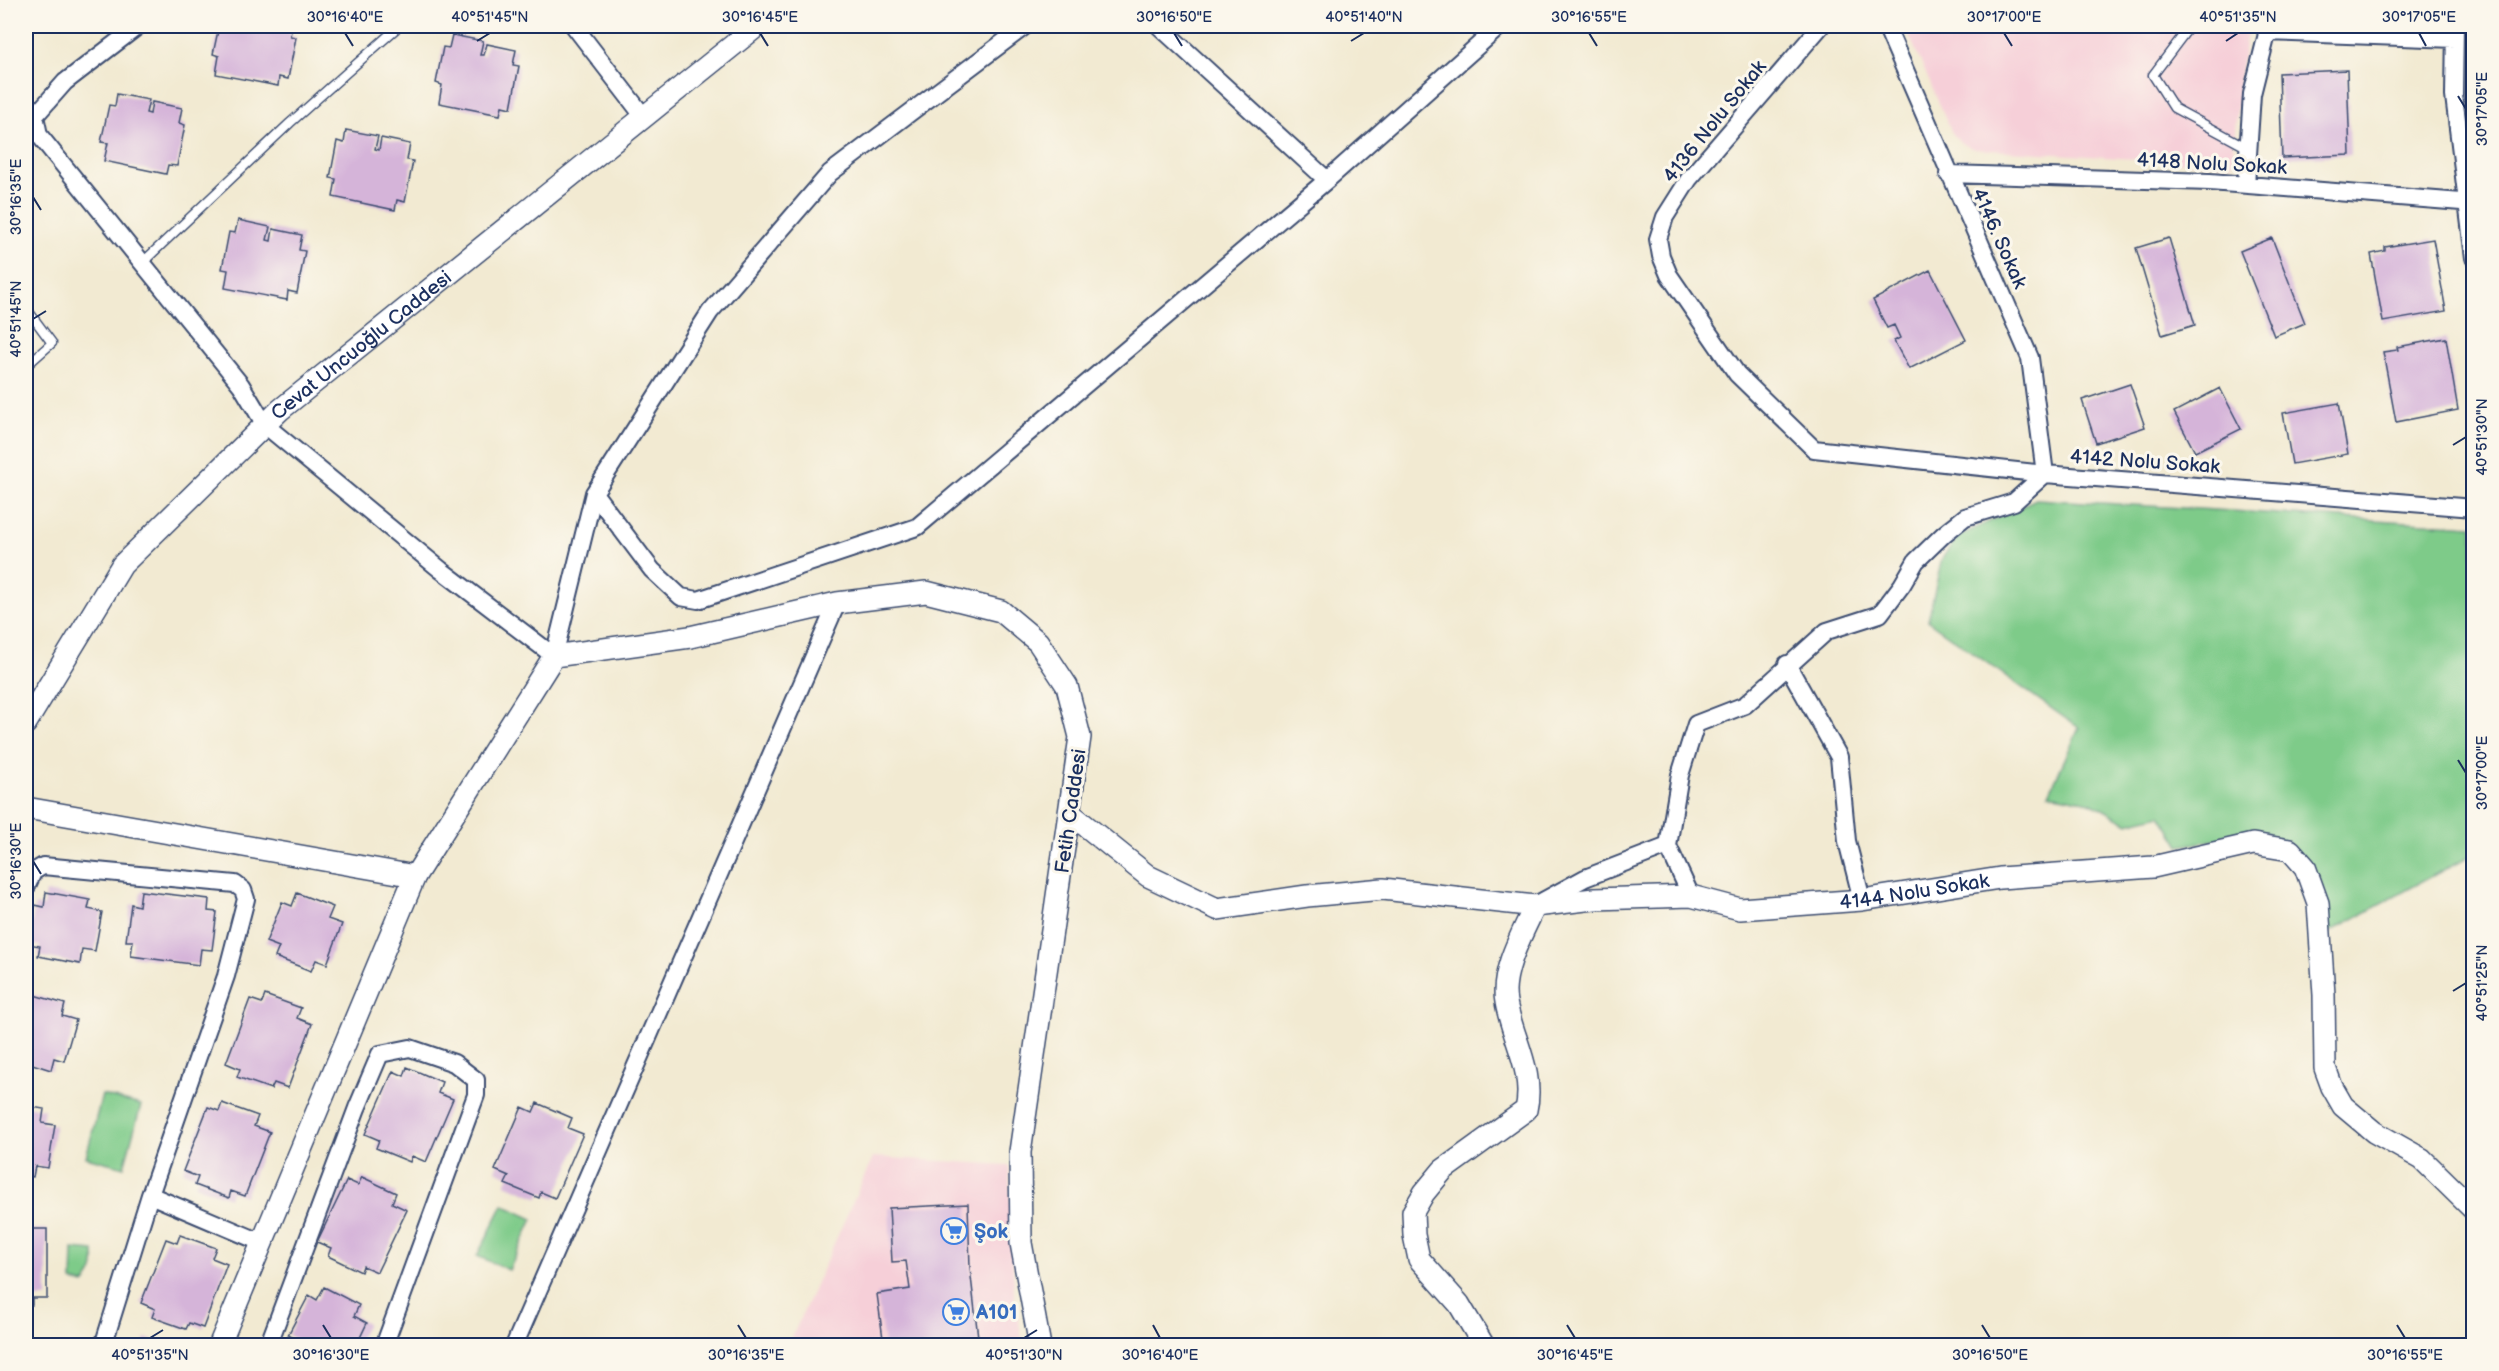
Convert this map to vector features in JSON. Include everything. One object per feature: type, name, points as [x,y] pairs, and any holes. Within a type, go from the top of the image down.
[{"type":"street","points":[[138,26],[65,82],[30,122],[52,154],[241,385],[265,425],[441,570],[554,656]]},
{"type":"street","points":[[574,26],[644,117]]},
{"type":"street","name":"Cevat Uncuoğlu Caddesi","points":[[26,723],[122,565],[280,410],[758,26]]},
{"type":"street","points":[[219,1346],[415,876],[554,656],[594,493],[710,312],[830,173],[1025,26]]},
{"type":"street","points":[[1159,26],[1327,180]]},
{"type":"street","points":[[594,493],[652,570],[681,597],[698,600],[917,527],[1327,180],[1500,26]]},
{"type":"street","name":"4136 Nolu Sokak","points":[[1814,449],[1737,374],[1669,275],[1661,256],[1659,239],[1665,217],[1689,178],[1821,26]]},
{"type":"street","name":"4146. Sokak","points":[[1886,26],[1948,174],[2030,358],[2046,474]]},
{"type":"street","points":[[2246,185],[2252,94],[2268,29],[2455,32],[2454,96],[2471,203],[2474,258]]},
{"type":"street","name":"4148 Nolu Sokak","points":[[1948,174],[2246,185],[2471,203]]},
{"type":"street","name":"4142 Nolu Sokak","points":[[1814,449],[2046,474],[2474,507]]},
{"type":"street","points":[[1691,896],[1668,846],[1680,775],[1696,724],[1745,705],[1787,664],[1827,631],[1880,614],[1902,585],[1916,561],[1951,528],[1965,517],[2014,502],[2046,474]]},
{"type":"street","name":"Fetih Caddesi","points":[[554,656],[690,637],[837,603],[926,592],[1001,610],[1038,642],[1066,686],[1080,737],[1071,814],[1020,1152],[1021,1243],[1040,1346]]},
{"type":"street","points":[[514,1346],[837,603]]},
{"type":"street","points":[[1787,664],[1839,757],[1847,841],[1862,900]]},
{"type":"street","points":[[26,808],[415,876]]},
{"type":"street","name":"4144 Nolu Sokak","points":[[1071,814],[1148,876],[1217,909],[1307,896],[1383,889],[1535,906],[1594,899],[1691,896],[1740,909],[1862,900],[2000,878],[2153,867],[2253,844],[2290,850],[2305,867],[2318,903],[2324,995],[2325,1068],[2332,1087],[2343,1106],[2374,1132],[2422,1159],[2474,1210]]},
{"type":"street","points":[[1484,1346],[1459,1304],[1419,1259],[1414,1235],[1413,1212],[1424,1193],[1443,1170],[1526,1110],[1530,1096],[1524,1059],[1505,1000],[1510,960],[1535,906],[1586,878],[1668,846]]},
{"type":"street","points":[[26,888],[33,872],[43,866],[235,884],[243,890],[246,899],[226,976],[150,1195],[103,1346]]},
{"type":"street","points":[[268,1346],[380,1054],[410,1048],[454,1062],[476,1080],[476,1095],[384,1346]]},
{"type":"street","points":[[150,1195],[263,1243]]},
{"type":"lane","points":[[142,263],[290,123],[399,26]]},
{"type":"lane","points":[[2190,26],[2153,75],[2174,108],[2248,148]]},
{"type":"lane","points":[[26,308],[52,343],[26,366]]},
{"type":"shaded area","points":[[1905,26],[2248,26],[2240,76],[2232,165],[1974,149],[1961,143],[1952,133]]},
{"type":"shaded area","points":[[873,1157],[1009,1165],[1014,1294],[1023,1345],[793,1346],[792,1337]]},
{"type":"green space","points":[[2036,499],[2473,526],[2473,854],[2326,934],[2288,843],[2234,837],[2180,846],[2161,815],[2128,823],[2090,802],[2049,794],[2079,728],[1928,621],[1942,558],[1959,536]]},
{"type":"green space","points":[[102,1095],[141,1105],[124,1167],[86,1157]]},
{"type":"green space","points":[[503,1205],[533,1219],[509,1270],[477,1256]]},
{"type":"green space","points":[[73,1249],[94,1251],[94,1269],[84,1284],[72,1281]]},
{"type":"building","points":[[219,26],[292,26],[290,36],[296,37],[288,79],[279,77],[278,86],[216,74],[219,56],[213,54]]},
{"type":"building","points":[[452,35],[483,41],[480,55],[484,55],[487,44],[516,50],[513,65],[519,66],[511,108],[502,106],[500,115],[439,103],[442,85],[436,83],[443,47],[449,48]]},
{"type":"building","points":[[2347,70],[2350,155],[2282,158],[2279,73]]},
{"type":"building","points":[[117,94],[149,100],[146,113],[150,114],[152,102],[182,108],[179,123],[185,125],[177,166],[168,165],[166,174],[104,161],[108,143],[101,142],[109,105],[115,106]]},
{"type":"building","points":[[346,130],[378,136],[375,149],[379,150],[381,138],[410,144],[407,160],[413,161],[405,202],[397,200],[395,210],[333,197],[336,179],[330,178],[337,141],[344,143]]},
{"type":"building","points":[[238,220],[270,227],[267,240],[271,241],[273,229],[302,235],[299,250],[305,251],[297,293],[288,291],[287,300],[225,288],[228,270],[222,269],[229,232],[235,233]]},
{"type":"building","points":[[2169,238],[2195,325],[2162,335],[2136,248]]},
{"type":"building","points":[[2272,238],[2305,323],[2274,336],[2240,251]]},
{"type":"building","points":[[2433,239],[2446,311],[2383,322],[2371,254],[2385,251],[2385,247]]},
{"type":"building","points":[[1930,270],[1966,340],[1909,369],[1894,341],[1900,338],[1894,325],[1887,328],[1873,300]]},
{"type":"building","points":[[2446,338],[2458,410],[2396,422],[2383,352],[2398,350],[2397,347]]},
{"type":"building","points":[[2130,384],[2145,427],[2096,443],[2082,400]]},
{"type":"building","points":[[2220,388],[2241,429],[2195,452],[2174,412]]},
{"type":"building","points":[[2339,403],[2348,454],[2292,464],[2283,413]]},
{"type":"building","points":[[141,891],[209,899],[208,911],[217,912],[212,950],[201,949],[199,965],[131,956],[133,941],[126,941],[131,904],[139,906]]},
{"type":"building","points":[[46,892],[90,900],[88,909],[102,912],[95,951],[82,949],[80,964],[38,956],[40,946],[28,944],[35,905],[44,907]]},
{"type":"building","points":[[297,893],[333,907],[328,919],[342,924],[327,964],[316,960],[311,971],[275,957],[279,947],[266,942],[282,902],[292,906]]},
{"type":"building","points":[[27,993],[65,1004],[62,1016],[76,1020],[64,1061],[54,1058],[51,1070],[26,1062]]},
{"type":"building","points":[[265,995],[301,1008],[297,1018],[312,1024],[288,1088],[274,1083],[271,1089],[237,1077],[240,1069],[226,1063],[250,999],[262,1003]]},
{"type":"building","points":[[407,1067],[442,1082],[438,1093],[453,1099],[426,1162],[412,1156],[410,1162],[376,1148],[379,1140],[365,1134],[393,1071],[404,1076]]},
{"type":"building","points":[[222,1103],[258,1116],[254,1126],[270,1132],[245,1196],[231,1191],[229,1198],[195,1185],[198,1177],[183,1171],[208,1107],[219,1111]]},
{"type":"building","points":[[537,1103],[572,1118],[568,1128],[583,1134],[555,1198],[541,1192],[539,1198],[505,1184],[509,1176],[495,1170],[522,1107],[533,1112]]},
{"type":"building","points":[[26,1106],[44,1109],[42,1123],[55,1125],[48,1168],[35,1166],[33,1177],[26,1176]]},
{"type":"building","points":[[362,1177],[396,1193],[392,1203],[407,1210],[377,1272],[363,1266],[361,1272],[328,1256],[331,1248],[317,1242],[347,1180],[358,1185]]},
{"type":"building","points":[[968,1204],[970,1268],[979,1346],[884,1346],[877,1294],[910,1289],[906,1261],[892,1262],[889,1208]]},
{"type":"building","points":[[26,1219],[30,1219],[30,1229],[47,1229],[47,1298],[32,1298],[32,1305],[26,1305]]},
{"type":"building","points":[[180,1235],[216,1248],[212,1258],[227,1264],[203,1328],[189,1323],[186,1329],[152,1317],[155,1309],[141,1303],[166,1239],[177,1243]]},
{"type":"building","points":[[324,1287],[359,1305],[354,1316],[367,1323],[356,1346],[299,1346],[302,1342],[288,1335],[309,1295],[317,1300]]},
{"type":"building","points":[[145,1338],[166,1345],[166,1346],[143,1346]]},
{"type":"place","name":"Şok","points":[[954,1231]]},
{"type":"place","name":"A101","points":[[956,1312]]}]
